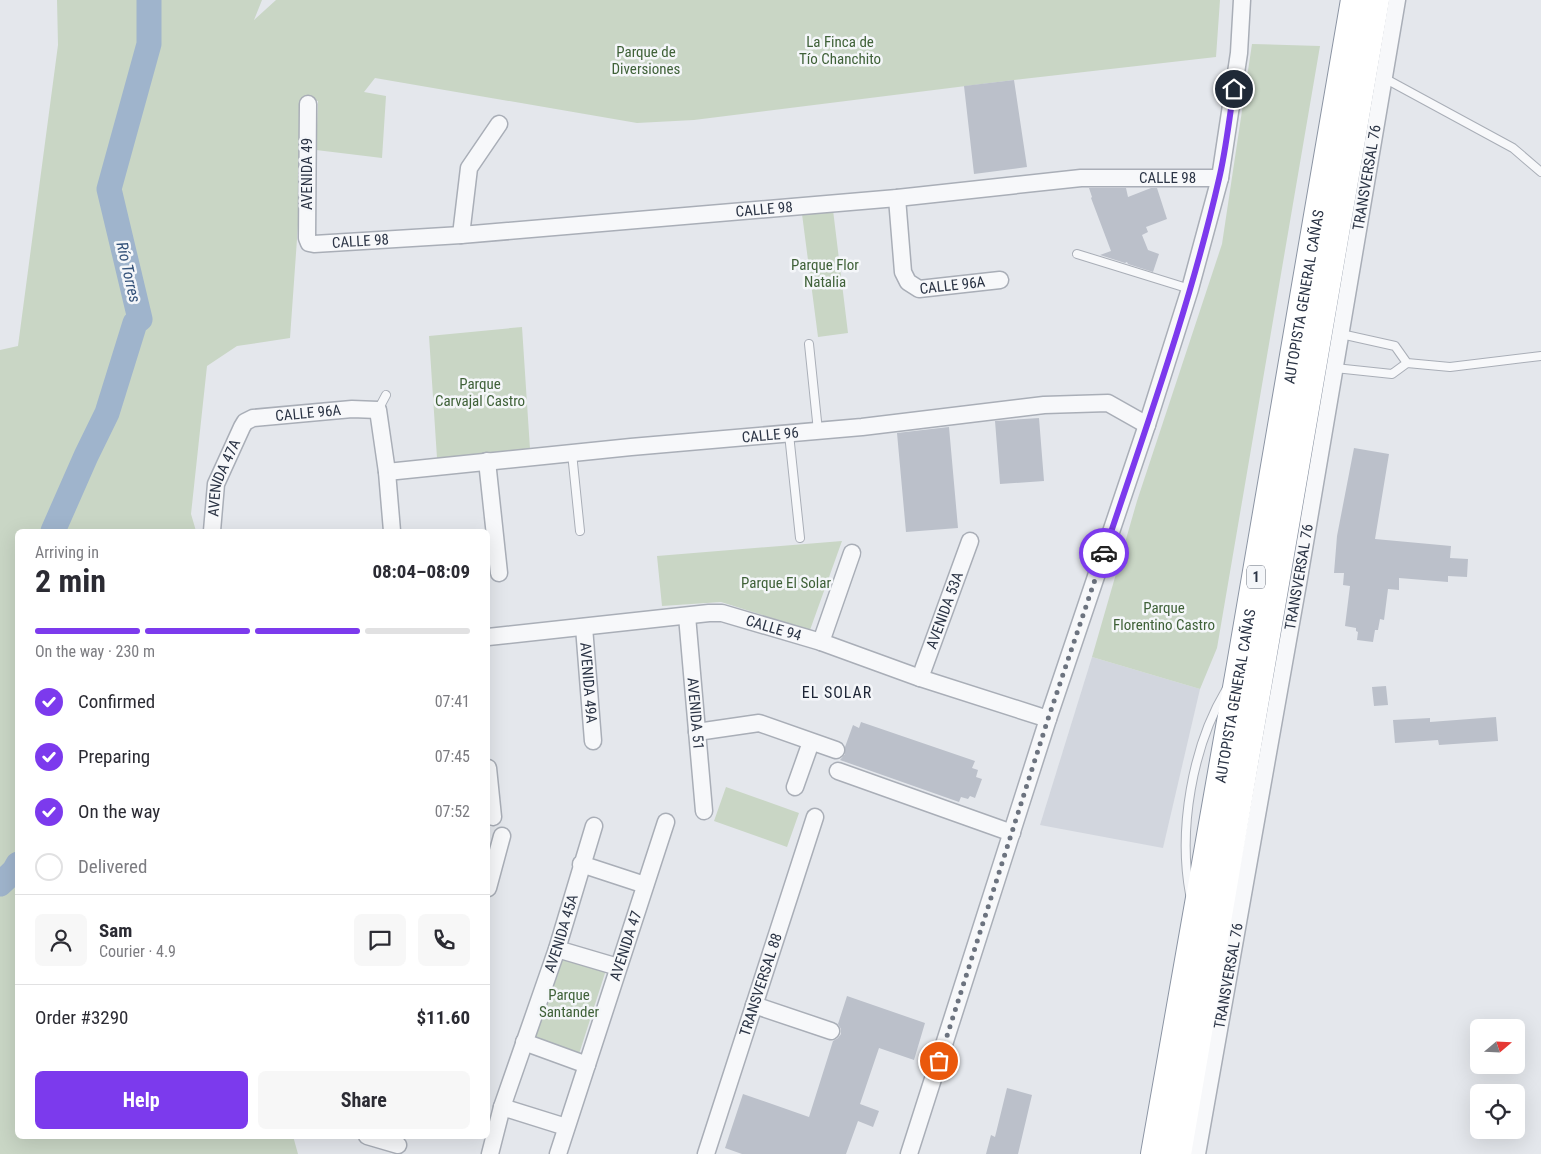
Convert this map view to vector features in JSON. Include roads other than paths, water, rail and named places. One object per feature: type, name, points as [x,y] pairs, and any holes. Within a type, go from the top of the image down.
[{"type":"highway","name":"AUTOPISTA GENERAL CAÑAS","points":[[1155,1154],[1355,0]]},
{"type":"highway","name":"AUTOPISTA GENERAL CAÑAS","points":[[1177,1154],[1375,0]]},
{"type":"street","points":[[909,1154],[1048,719],[1147,425],[1190,290],[1220,178],[1239,53],[1242,0]]},
{"type":"street","name":"TRANSVERSAL 76","points":[[1197,1154],[1299,578],[1397,0]]},
{"type":"street","name":"AVENIDA 49","points":[[308,104],[307,238],[310,243]]},
{"type":"street","points":[[461,235],[468,168],[499,124]]},
{"type":"street","name":"CALLE 98","points":[[310,243],[461,235],[897,198],[1081,178],[1220,178]]},
{"type":"street","name":"CALLE 96A","points":[[897,198],[903,272],[908,282],[919,289],[1000,280]]},
{"type":"street","name":"CALLE 96","points":[[387,472],[487,461],[862,427],[1044,405],[1108,403],[1147,425]]},
{"type":"street","name":"CALLE 96A","points":[[242,427],[245,422],[253,418],[352,409],[378,410]]},
{"type":"street","points":[[378,410],[387,472],[392,529]]},
{"type":"street","name":"AVENIDA 47A","points":[[212,529],[216,484],[242,427]]},
{"type":"street","points":[[487,461],[499,573]]},
{"type":"street","name":"AVENIDA 53A","points":[[920,678],[970,542]]},
{"type":"street","points":[[822,642],[852,553]]},
{"type":"street","name":"CALLE 94","points":[[490,637],[722,613],[822,642],[920,678],[1048,719]]},
{"type":"street","name":"AVENIDA 51","points":[[687,616],[704,811]]},
{"type":"street","name":"AVENIDA 49A","points":[[584,627],[593,741]]},
{"type":"street","points":[[697,732],[759,723],[836,750]]},
{"type":"street","points":[[795,787],[811,742]]},
{"type":"street","points":[[838,771],[1012,833]]},
{"type":"street","points":[[490,788],[493,817]]},
{"type":"street","name":"TRANSVERSAL 88","points":[[706,1154],[815,817]]},
{"type":"street","name":"AVENIDA 47","points":[[558,1154],[666,822]]},
{"type":"street","name":"AVENIDA 45A","points":[[490,1154],[502,1107],[557,949],[581,864],[594,826]]},
{"type":"street","points":[[490,881],[502,836]]},
{"type":"street","points":[[581,864],[645,885]]},
{"type":"street","points":[[557,949],[618,968]]},
{"type":"street","points":[[754,1005],[831,1032]]},
{"type":"street","points":[[524,1042],[586,1065]]},
{"type":"street","points":[[502,1107],[566,1127]]},
{"type":"street","points":[[377,1139],[397,1145]]},
{"type":"lane","points":[[1384,78],[1513,148],[1541,172]]},
{"type":"lane","points":[[1077,254],[1190,290]]},
{"type":"lane","points":[[1341,334],[1395,346],[1407,363]]},
{"type":"lane","points":[[809,344],[818,431]]},
{"type":"lane","points":[[1335,368],[1392,374],[1407,363],[1450,367],[1541,356]]},
{"type":"lane","points":[[378,410],[386,395]]},
{"type":"lane","points":[[789,434],[800,538]]},
{"type":"lane","points":[[572,453],[580,531]]},
{"type":"waterway","name":"Río Torres","points":[[54,529],[107,413],[135,323],[140,319],[109,189],[149,44],[149,0]]},
{"type":"waterway","name":"Río Torres","points":[[0,884],[15,869]]},
{"type":"district","name":"EL SOLAR","points":[[837,692]]},
{"type":"park label","name":"La Finca de Tío Chanchito","points":[[840,50]]},
{"type":"park label","name":"Parque de Diversiones","points":[[646,60]]},
{"type":"park label","name":"Parque Flor Natalia","points":[[825,274]]},
{"type":"park label","name":"Parque Carvajal Castro","points":[[480,392]]},
{"type":"park label","name":"Parque El Solar","points":[[786,583]]},
{"type":"park label","name":"Parque Florentino Castro","points":[[1164,616]]},
{"type":"park label","name":"Parque Santander","points":[[569,1004]]}]
